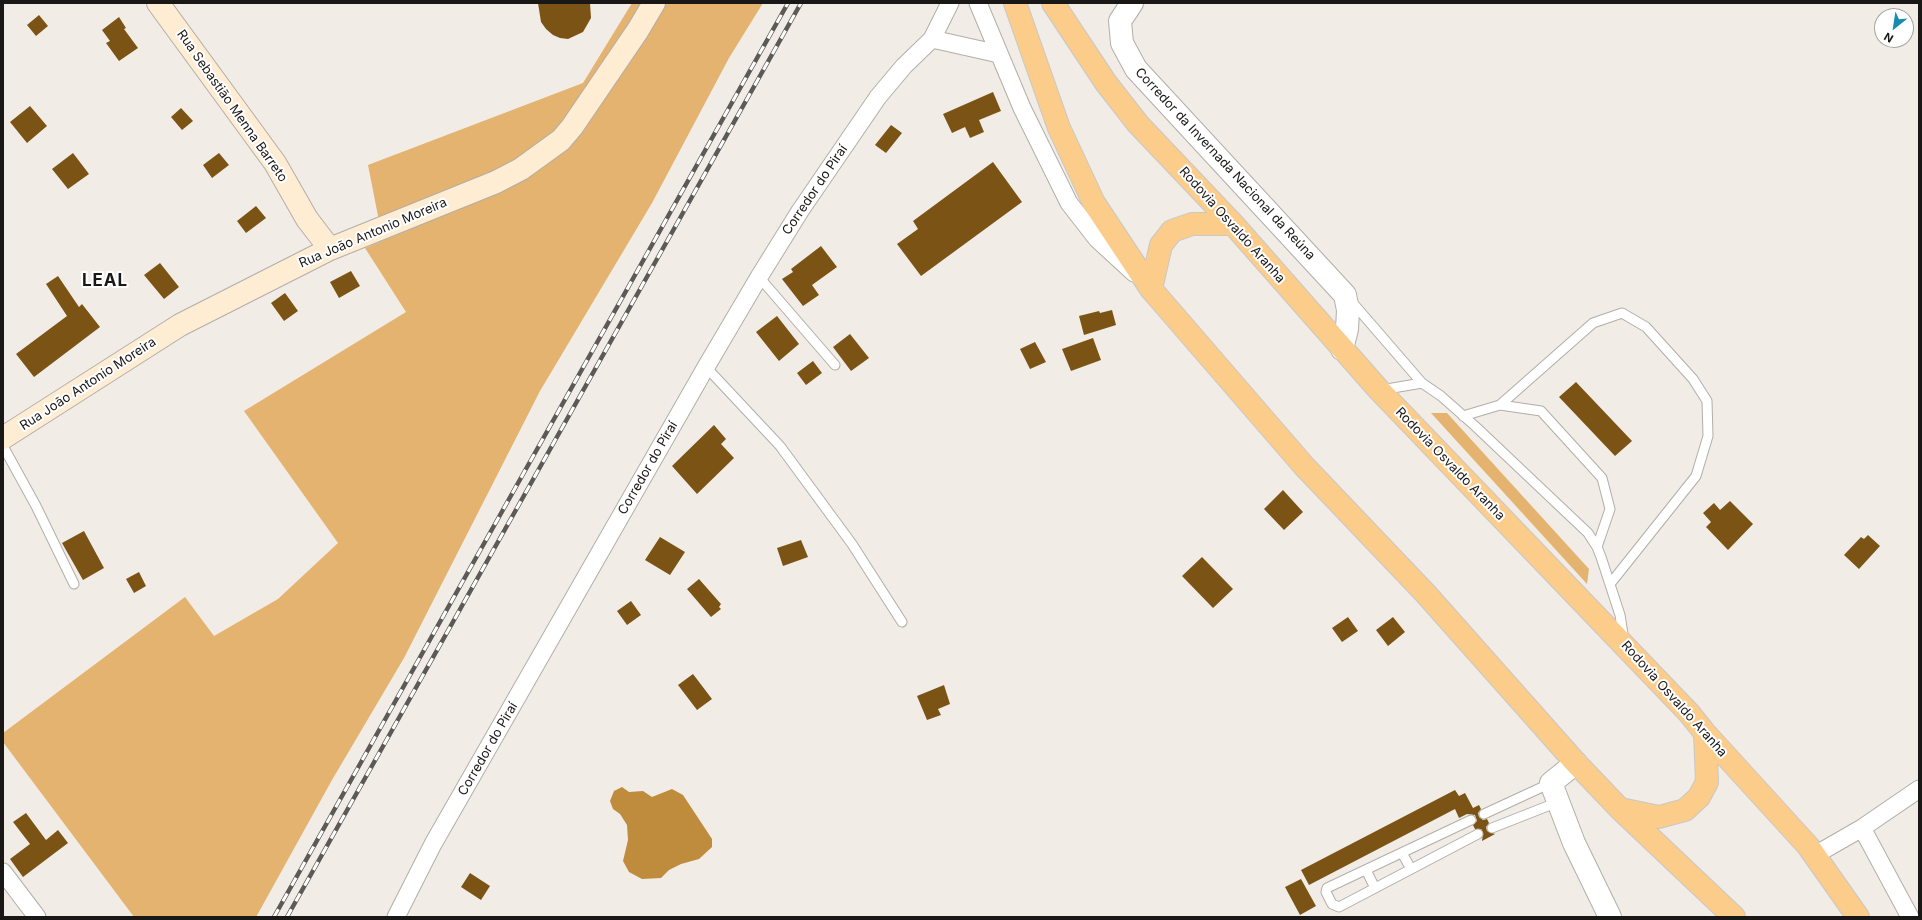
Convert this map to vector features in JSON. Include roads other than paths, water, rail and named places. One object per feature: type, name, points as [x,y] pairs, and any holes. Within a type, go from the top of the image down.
[{"type":"highway","points":[[1016,3],[1059,128],[1094,203],[1151,289],[1304,466],[1426,594],[1576,763],[1620,809],[1734,917]]},
{"type":"highway","name":"Rodovia Osvaldo Aranha","points":[[1053,3],[1106,83],[1138,124],[1233,224],[1378,390],[1689,713],[1705,733],[1815,855],[1858,917]]},
{"type":"highway","points":[[1151,289],[1160,245],[1172,231],[1192,224],[1233,224]]},
{"type":"highway","points":[[1620,809],[1659,817],[1684,810],[1699,797],[1707,782],[1705,733]]},
{"type":"main road","name":"Rua Sebastião Menna Barreto","points":[[158,3],[275,163],[307,219],[330,249]]},
{"type":"main road","name":"Rua João Antonio Moreira","points":[[3,438],[180,325],[330,249],[496,182],[521,169],[561,140],[585,110],[654,3]]},
{"type":"street","name":"Corredor do Piraí","points":[[396,917],[433,844],[759,277],[800,211],[878,96],[904,66],[932,39],[950,3]]},
{"type":"street","points":[[978,3],[1022,108],[1069,204],[1097,239],[1151,289]]},
{"type":"street","name":"Corredor da Invernada Nacional da Reúna","points":[[1132,3],[1120,21],[1122,43],[1136,69],[1345,295]]},
{"type":"street","points":[[932,39],[999,54]]},
{"type":"street","points":[[1342,349],[1347,329],[1348,310],[1345,295]]},
{"type":"street","points":[[1576,763],[1554,792],[1574,843],[1610,917]]},
{"type":"street","points":[[1815,855],[1862,828],[1919,789]]},
{"type":"street","points":[[1862,828],[1910,917]]},
{"type":"street","points":[[3,872],[37,917]]},
{"type":"lane","points":[[759,277],[835,365]]},
{"type":"lane","points":[[1345,295],[1422,383],[1441,396],[1588,533],[1597,547],[1610,584],[1620,615],[1625,645]]},
{"type":"lane","points":[[1463,416],[1500,404],[1593,323],[1622,313],[1646,327],[1693,379],[1707,401],[1708,436],[1696,476],[1610,584]]},
{"type":"lane","points":[[706,367],[780,446],[852,544],[902,622]]},
{"type":"lane","points":[[1378,390],[1422,383]]},
{"type":"lane","points":[[1500,404],[1541,411],[1602,478],[1610,509],[1597,547]]},
{"type":"lane","points":[[3,446],[36,506],[74,584]]},
{"type":"lane","points":[[1484,814],[1554,792]]},
{"type":"lane","points":[[1492,828],[1554,792]]},
{"type":"lane","points":[[1471,820],[1328,888],[1326,892],[1332,904],[1339,907],[1478,834]]},
{"type":"lane","points":[[1402,853],[1410,869]]},
{"type":"lane","points":[[1366,870],[1375,888]]},
{"type":"railway","points":[[274,917],[788,3]]},
{"type":"railway","points":[[287,917],[801,3]]},
{"type":"district","name":"LEAL","points":[[105,281]]}]
